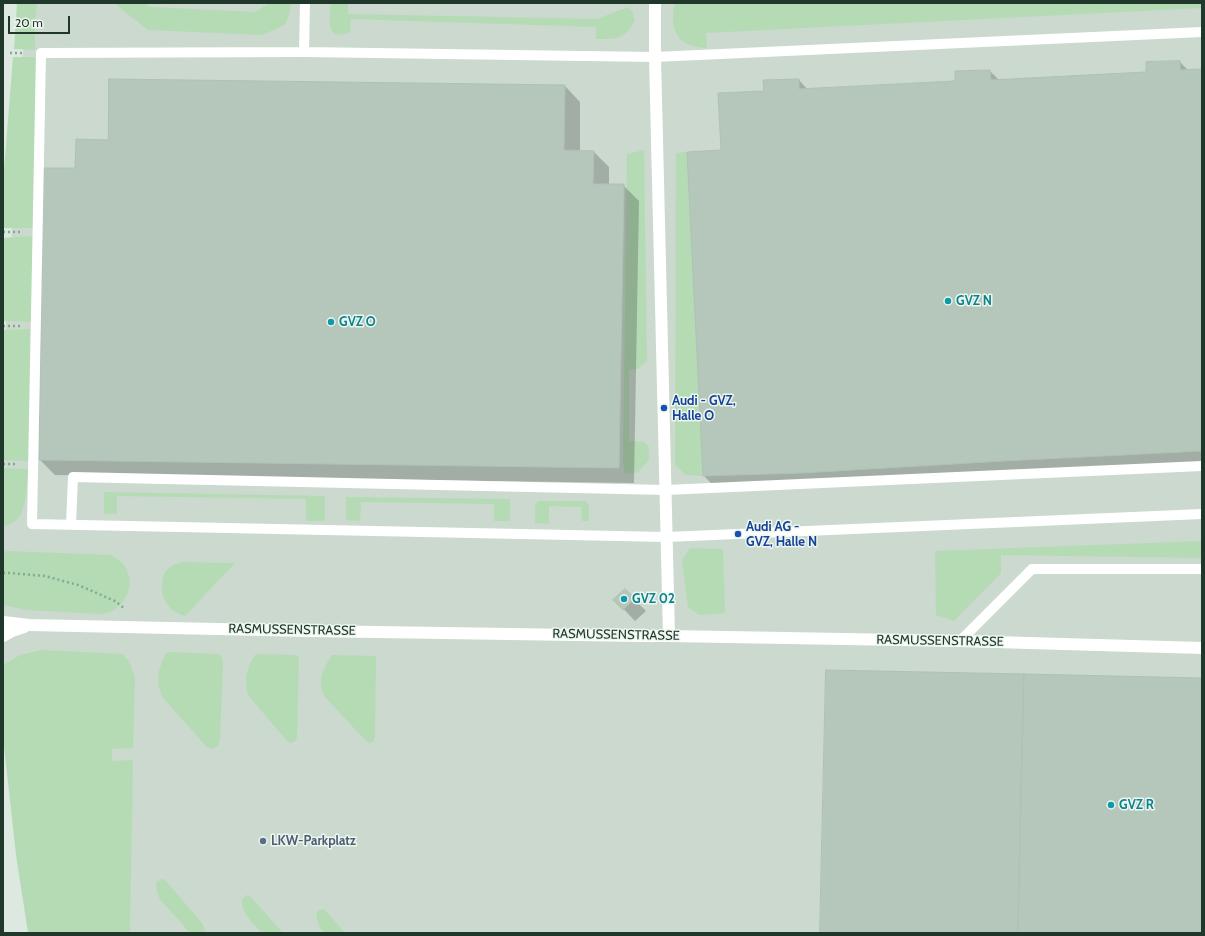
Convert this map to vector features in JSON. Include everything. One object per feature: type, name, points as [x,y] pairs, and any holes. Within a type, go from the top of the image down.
[{"type":"street","points":[[655,3],[669,636]]},
{"type":"street","name":"RASMUSSENSTRASSE","points":[[3,622],[29,625],[960,641],[1202,648]]},
{"type":"street","name":"RASMUSSENSTRASSE","points":[[3,636],[29,625]]},
{"type":"lane","points":[[304,52],[305,3]]},
{"type":"lane","points":[[1202,32],[655,57],[304,52],[42,53],[32,524],[667,537],[1202,514]]},
{"type":"lane","points":[[71,525],[73,477],[666,490],[1202,466]]},
{"type":"lane","points":[[960,641],[1032,569],[1202,569]]},
{"type":"path","points":[[3,573],[46,576],[78,585],[114,601],[126,610]]},
{"type":"shaded area","points":[[26,3],[1202,3],[1202,933],[30,933],[3,698],[3,373]]},
{"type":"green space","points":[[17,3],[37,3],[35,50],[14,49]]},
{"type":"green space","points":[[116,3],[144,3],[150,7],[255,12],[269,3],[291,3],[289,15],[285,25],[262,35],[148,30],[120,8]]},
{"type":"green space","points":[[334,3],[348,3],[348,14],[597,19],[628,7],[632,11],[635,20],[631,27],[623,35],[609,39],[596,39],[596,27],[351,19],[350,32],[337,34],[333,32],[330,24],[330,6]]},
{"type":"green space","points":[[675,3],[1202,3],[1202,8],[706,33],[707,48],[687,44],[679,37],[674,26],[673,19]]},
{"type":"green space","points":[[13,57],[36,57],[34,228],[3,228],[3,183]]},
{"type":"green space","points":[[644,150],[647,361],[638,369],[629,370],[629,441],[644,442],[649,447],[649,460],[638,472],[625,474],[623,461],[627,154]]},
{"type":"green space","points":[[687,152],[703,476],[686,475],[675,465],[676,153]]},
{"type":"green space","points":[[33,236],[32,322],[3,321],[3,238]]},
{"type":"green space","points":[[30,329],[29,461],[3,460],[3,330]]},
{"type":"green space","points":[[3,468],[28,469],[26,497],[22,512],[14,522],[3,526]]},
{"type":"green space","points":[[104,492],[325,496],[325,521],[306,521],[306,499],[117,496],[117,514],[104,514]]},
{"type":"green space","points":[[346,497],[510,499],[510,521],[494,521],[494,504],[361,502],[360,521],[346,520]]},
{"type":"green space","points":[[538,501],[585,501],[589,505],[589,521],[582,521],[581,507],[549,506],[549,524],[535,523],[535,505]]},
{"type":"green space","points":[[1202,541],[1202,558],[1001,555],[1001,573],[954,621],[936,615],[935,551]]},
{"type":"green space","points":[[690,548],[723,549],[725,613],[699,615],[688,607],[682,560]]},
{"type":"green space","points":[[3,552],[112,555],[124,565],[127,571],[130,584],[126,597],[118,607],[111,612],[100,614],[27,610],[3,605]]},
{"type":"green space","points":[[183,562],[235,563],[185,616],[171,609],[165,601],[162,591],[162,580],[166,571],[172,566]]},
{"type":"green space","points":[[41,650],[123,654],[129,662],[135,676],[133,748],[112,749],[112,761],[133,760],[130,933],[28,933],[16,855],[3,737],[3,665],[20,655]]},
{"type":"green space","points":[[166,653],[219,654],[222,658],[220,740],[218,746],[212,749],[206,746],[164,699],[161,693],[158,681],[159,671]]},
{"type":"green space","points":[[256,654],[297,655],[299,659],[297,738],[291,743],[286,740],[248,695],[246,679],[250,664]]},
{"type":"green space","points":[[332,655],[376,656],[375,737],[373,742],[369,743],[365,740],[325,697],[322,691],[321,680],[323,670]]},
{"type":"green space","points":[[161,879],[165,880],[202,923],[206,933],[190,933],[159,898],[156,883]]},
{"type":"green space","points":[[247,895],[251,897],[283,933],[262,933],[255,926],[243,909],[242,899]]},
{"type":"green space","points":[[321,909],[325,910],[345,933],[324,933],[317,921],[317,912]]},
{"type":"building","name":"GVZ N","points":[[1180,61],[1180,70],[1202,69],[1202,451],[801,473],[703,476],[687,152],[721,150],[718,93],[764,91],[763,80],[799,79],[799,89],[955,81],[955,71],[990,70],[991,80],[1146,72],[1146,62]]},
{"type":"building","name":"GVZ O","points":[[109,79],[565,85],[564,150],[594,151],[593,184],[624,184],[619,468],[39,460],[43,168],[75,168],[76,139],[108,140]]},
{"type":"building","name":"GVZ 02","points":[[625,589],[635,598],[623,610],[613,600]]},
{"type":"building","points":[[826,670],[1024,674],[1018,933],[820,933]]},
{"type":"building","name":"GVZ R","points":[[1024,674],[1202,678],[1202,933],[1018,933]]},
{"type":"place","name":"GVZ N","points":[[948,301]]},
{"type":"place","name":"GVZ O","points":[[331,322]]},
{"type":"place","name":"Audi - GVZ, Halle O","points":[[664,408]]},
{"type":"place","name":"Audi AG - GVZ, Halle N","points":[[738,534]]},
{"type":"place","name":"GVZ 02","points":[[624,599]]},
{"type":"place","name":"GVZ R","points":[[1111,805]]},
{"type":"place","name":"LKW-Parkplatz","points":[[263,841]]}]
